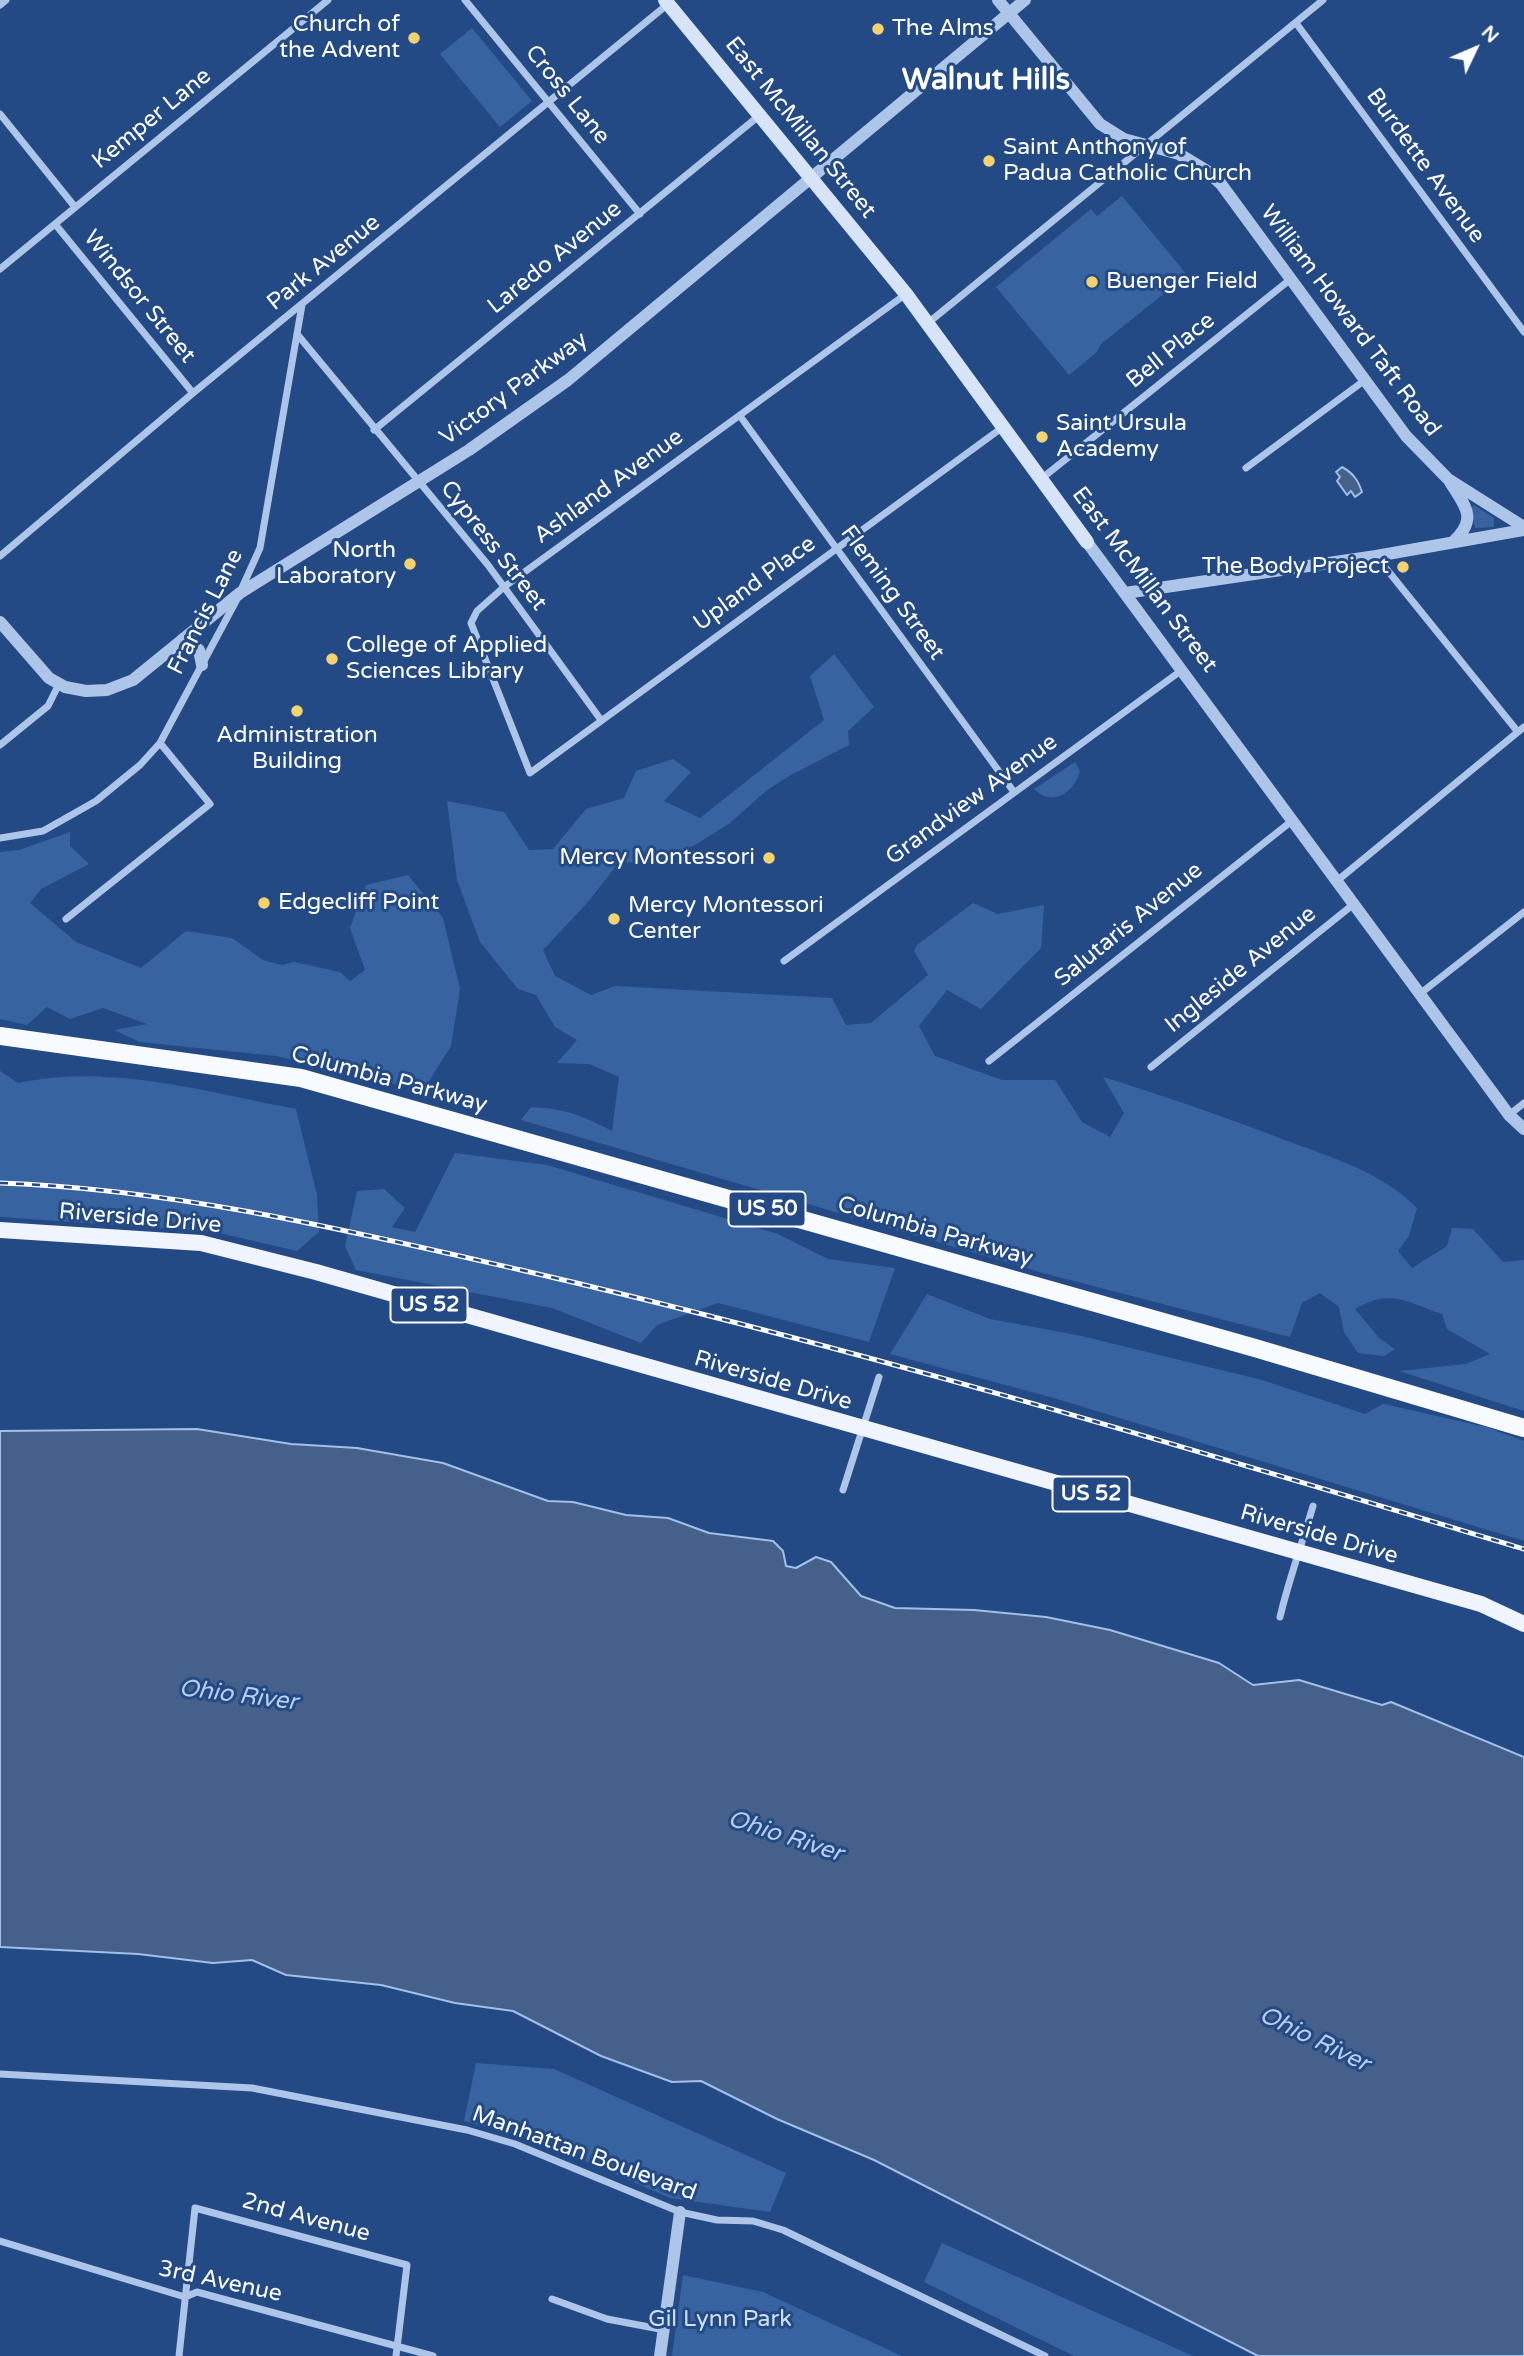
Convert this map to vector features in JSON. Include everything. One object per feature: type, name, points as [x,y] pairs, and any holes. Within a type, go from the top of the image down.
[{"type":"highway","name":"Columbia Parkway","points":[[0,1036],[288,1076],[327,1085],[1255,1348],[1524,1429]]},
{"type":"main road","name":"East McMillan Street","points":[[669,1],[906,294],[1087,542]]},
{"type":"main road","name":"Riverside Drive","points":[[0,1230],[201,1243],[316,1272],[862,1430],[1481,1604],[1524,1624]]},
{"type":"street","points":[[0,5],[6,0]]},
{"type":"street","name":"Kemper Lane","points":[[0,269],[328,0]]},
{"type":"street","name":"Cross Lane","points":[[465,0],[640,214]]},
{"type":"street","name":"William Howard Taft Road","points":[[998,0],[1100,124],[1124,139],[1179,154],[1207,171],[1230,195],[1406,436],[1448,479],[1524,529]]},
{"type":"street","name":"Victory Parkway","points":[[0,622],[49,678],[59,684],[93,692],[121,686],[133,680],[240,593],[504,427],[568,380],[1025,0]]},
{"type":"street","points":[[928,323],[1323,0]]},
{"type":"street","name":"Park Avenue","points":[[0,556],[193,393],[549,104],[669,1]]},
{"type":"street","name":"Burdette Avenue","points":[[1296,23],[1524,332]]},
{"type":"street","name":"Windsor Street","points":[[0,114],[75,207]]},
{"type":"street","name":"Laredo Avenue","points":[[374,430],[760,115]]},
{"type":"street","name":"Windsor Street","points":[[55,224],[193,393]]},
{"type":"street","name":"Bell Place","points":[[1041,479],[1292,278]]},
{"type":"street","name":"Ashland Avenue","points":[[530,773],[471,622],[477,611],[504,587],[906,294]]},
{"type":"street","name":"Francis Lane","points":[[0,838],[43,831],[96,801],[133,771],[160,743],[240,593],[260,548],[302,305]]},
{"type":"street","name":"Cypress Street","points":[[297,334],[504,587],[601,720]]},
{"type":"street","points":[[1246,468],[1365,380]]},
{"type":"street","name":"Fleming Street","points":[[740,416],[1014,792]]},
{"type":"street","name":"Upland Place","points":[[530,773],[1003,426]]},
{"type":"street","points":[[1448,479],[1465,505],[1468,519],[1468,525],[1453,542]]},
{"type":"street","points":[[1125,593],[1376,556],[1524,529]]},
{"type":"street","name":"East McMillan Street","points":[[1087,542],[1509,1115],[1524,1129]]},
{"type":"street","points":[[1338,880],[1521,729],[1376,556]]},
{"type":"street","points":[[183,639],[199,650],[202,665]]},
{"type":"street","name":"Grandview Avenue","points":[[784,961],[1183,669]]},
{"type":"street","points":[[0,745],[48,706],[59,684]]},
{"type":"street","points":[[66,919],[209,804],[160,743]]},
{"type":"street","name":"Salutaris Avenue","points":[[989,1061],[1293,819]]},
{"type":"street","name":"Ingleside Avenue","points":[[1151,1067],[1355,904]]},
{"type":"street","points":[[1421,993],[1524,912]]},
{"type":"street","points":[[1509,1115],[1524,1103]]},
{"type":"street","points":[[843,1490],[879,1377]]},
{"type":"street","points":[[1280,1617],[1293,1563],[1299,1554],[1313,1506]]},
{"type":"street","name":"Manhattan Boulevard","points":[[0,2074],[252,2088],[467,2130],[515,2144],[680,2212],[717,2220],[753,2221],[783,2230],[1045,2356]]},
{"type":"street","name":"2nd Avenue","points":[[184,2297],[195,2207],[407,2265],[397,2346]]},
{"type":"street","points":[[660,2356],[680,2212]]},
{"type":"street","name":"3rd Avenue","points":[[0,2241],[184,2297],[197,2292],[433,2356]]},
{"type":"street","points":[[179,2356],[184,2297]]},
{"type":"street","points":[[552,2299],[607,2319],[665,2330]]},
{"type":"street","points":[[396,2356],[397,2346]]},
{"type":"green space","points":[[472,28],[532,101],[500,127],[440,54]]},
{"type":"green space","name":"Buenger Field","points":[[1122,196],[1187,275],[1101,344],[1097,352],[1069,375],[996,287],[1091,209],[1097,216]]},
{"type":"green space","points":[[1474,505],[1494,518],[1494,527],[1475,528],[1471,508]]},
{"type":"green space","points":[[834,654],[874,707],[848,731],[849,745],[789,776],[766,791],[730,823],[695,845],[652,863],[619,862],[588,902],[543,950],[555,976],[591,995],[615,986],[832,998],[846,1025],[871,1023],[928,975],[914,951],[917,945],[973,903],[998,914],[1044,905],[1041,948],[981,1009],[947,990],[919,1026],[935,1056],[1002,1080],[1055,1080],[1082,1122],[1110,1137],[1124,1113],[1103,1077],[1217,1115],[1356,1167],[1389,1185],[1417,1208],[1409,1236],[1398,1251],[1412,1268],[1447,1246],[1452,1228],[1473,1229],[1503,1262],[1524,1260],[1524,1411],[1399,1371],[1466,1364],[1490,1354],[1447,1329],[1442,1314],[1399,1299],[1379,1299],[1355,1309],[1379,1338],[1395,1349],[1384,1356],[1358,1353],[1344,1332],[1339,1307],[1320,1293],[1302,1303],[1290,1337],[1047,1274],[521,1120],[531,1107],[554,1109],[612,1131],[619,1077],[589,1064],[557,1063],[577,1040],[555,1027],[536,995],[518,989],[480,942],[457,880],[447,801],[504,812],[529,850],[553,849],[586,809],[624,798],[636,771],[673,759],[691,772],[664,801],[700,818],[824,720],[810,676]]},
{"type":"green space","points":[[1075,762],[1080,771],[1077,779],[1062,795],[1048,797],[1034,789]]},
{"type":"green space","points":[[70,832],[70,846],[89,864],[41,889],[30,903],[76,942],[141,968],[186,931],[232,938],[263,960],[282,965],[294,962],[340,972],[350,981],[365,970],[350,928],[366,885],[408,875],[443,918],[460,989],[451,1046],[423,1091],[276,1056],[140,1042],[114,1030],[147,1024],[103,1008],[70,1019],[47,1007],[27,1025],[0,1019],[0,852],[19,850]]},
{"type":"green space","points":[[0,1071],[18,1083],[88,1076],[123,1078],[193,1088],[296,1109],[317,1195],[319,1232],[297,1251],[215,1232],[0,1217]]},
{"type":"green space","points":[[455,1153],[547,1165],[778,1234],[828,1259],[895,1268],[869,1342],[718,1303],[657,1325],[641,1343],[552,1308],[356,1270],[345,1246],[357,1191],[384,1189],[405,1208],[392,1227],[415,1232]]},
{"type":"green space","points":[[927,1294],[990,1319],[1077,1335],[1262,1380],[1365,1414],[1383,1404],[1486,1427],[1524,1441],[1524,1541],[1054,1398],[890,1354]]},
{"type":"green space","points":[[476,2063],[554,2069],[786,2173],[770,2212],[670,2198],[537,2140],[464,2121]]},
{"type":"green space","points":[[942,2243],[1193,2356],[1074,2356],[924,2282]]},
{"type":"green space","name":"Gil Lynn Park","points":[[683,2275],[763,2292],[902,2356],[672,2356]]},
{"type":"water","points":[[1342,467],[1357,480],[1362,492],[1355,497],[1351,491],[1347,495],[1337,481],[1340,477],[1336,472]]},
{"type":"water","name":"Ohio River","points":[[197,1429],[291,1444],[357,1448],[443,1463],[548,1501],[573,1502],[626,1515],[668,1518],[709,1533],[773,1541],[783,1551],[786,1566],[796,1568],[816,1557],[831,1562],[861,1596],[895,1608],[974,1610],[1046,1617],[1110,1630],[1219,1663],[1253,1685],[1299,1680],[1382,1705],[1391,1702],[1524,1757],[1524,2356],[1258,2356],[874,2160],[777,2119],[701,2081],[672,2082],[601,2056],[513,2011],[455,2003],[381,1985],[286,1975],[252,1960],[213,1963],[138,1954],[0,1947],[0,1431]]},
{"type":"railway","points":[[0,1183],[131,1194],[262,1214],[647,1300],[1024,1401],[1524,1549]]},
{"type":"place","name":"The Alms","points":[[878,29]]},
{"type":"place","name":"Church of the Advent","points":[[414,38]]},
{"type":"place","name":"Saint Anthony of Padua Catholic Church","points":[[989,161]]},
{"type":"place","name":"Buenger Field","points":[[1092,282]]},
{"type":"place","name":"Saint Ursula Academy","points":[[1042,437]]},
{"type":"place","name":"North Laboratory","points":[[410,564]]},
{"type":"place","name":"The Body Project","points":[[1403,567]]},
{"type":"place","name":"College of Applied Sciences Library","points":[[332,659]]},
{"type":"place","name":"Administration Building","points":[[297,711]]},
{"type":"place","name":"Mercy Montessori","points":[[769,858]]},
{"type":"place","name":"Edgecliff Point","points":[[264,903]]},
{"type":"place","name":"Mercy Montessori Center","points":[[614,919]]},
{"type":"district","name":"Walnut Hills","points":[[986,81]]}]
